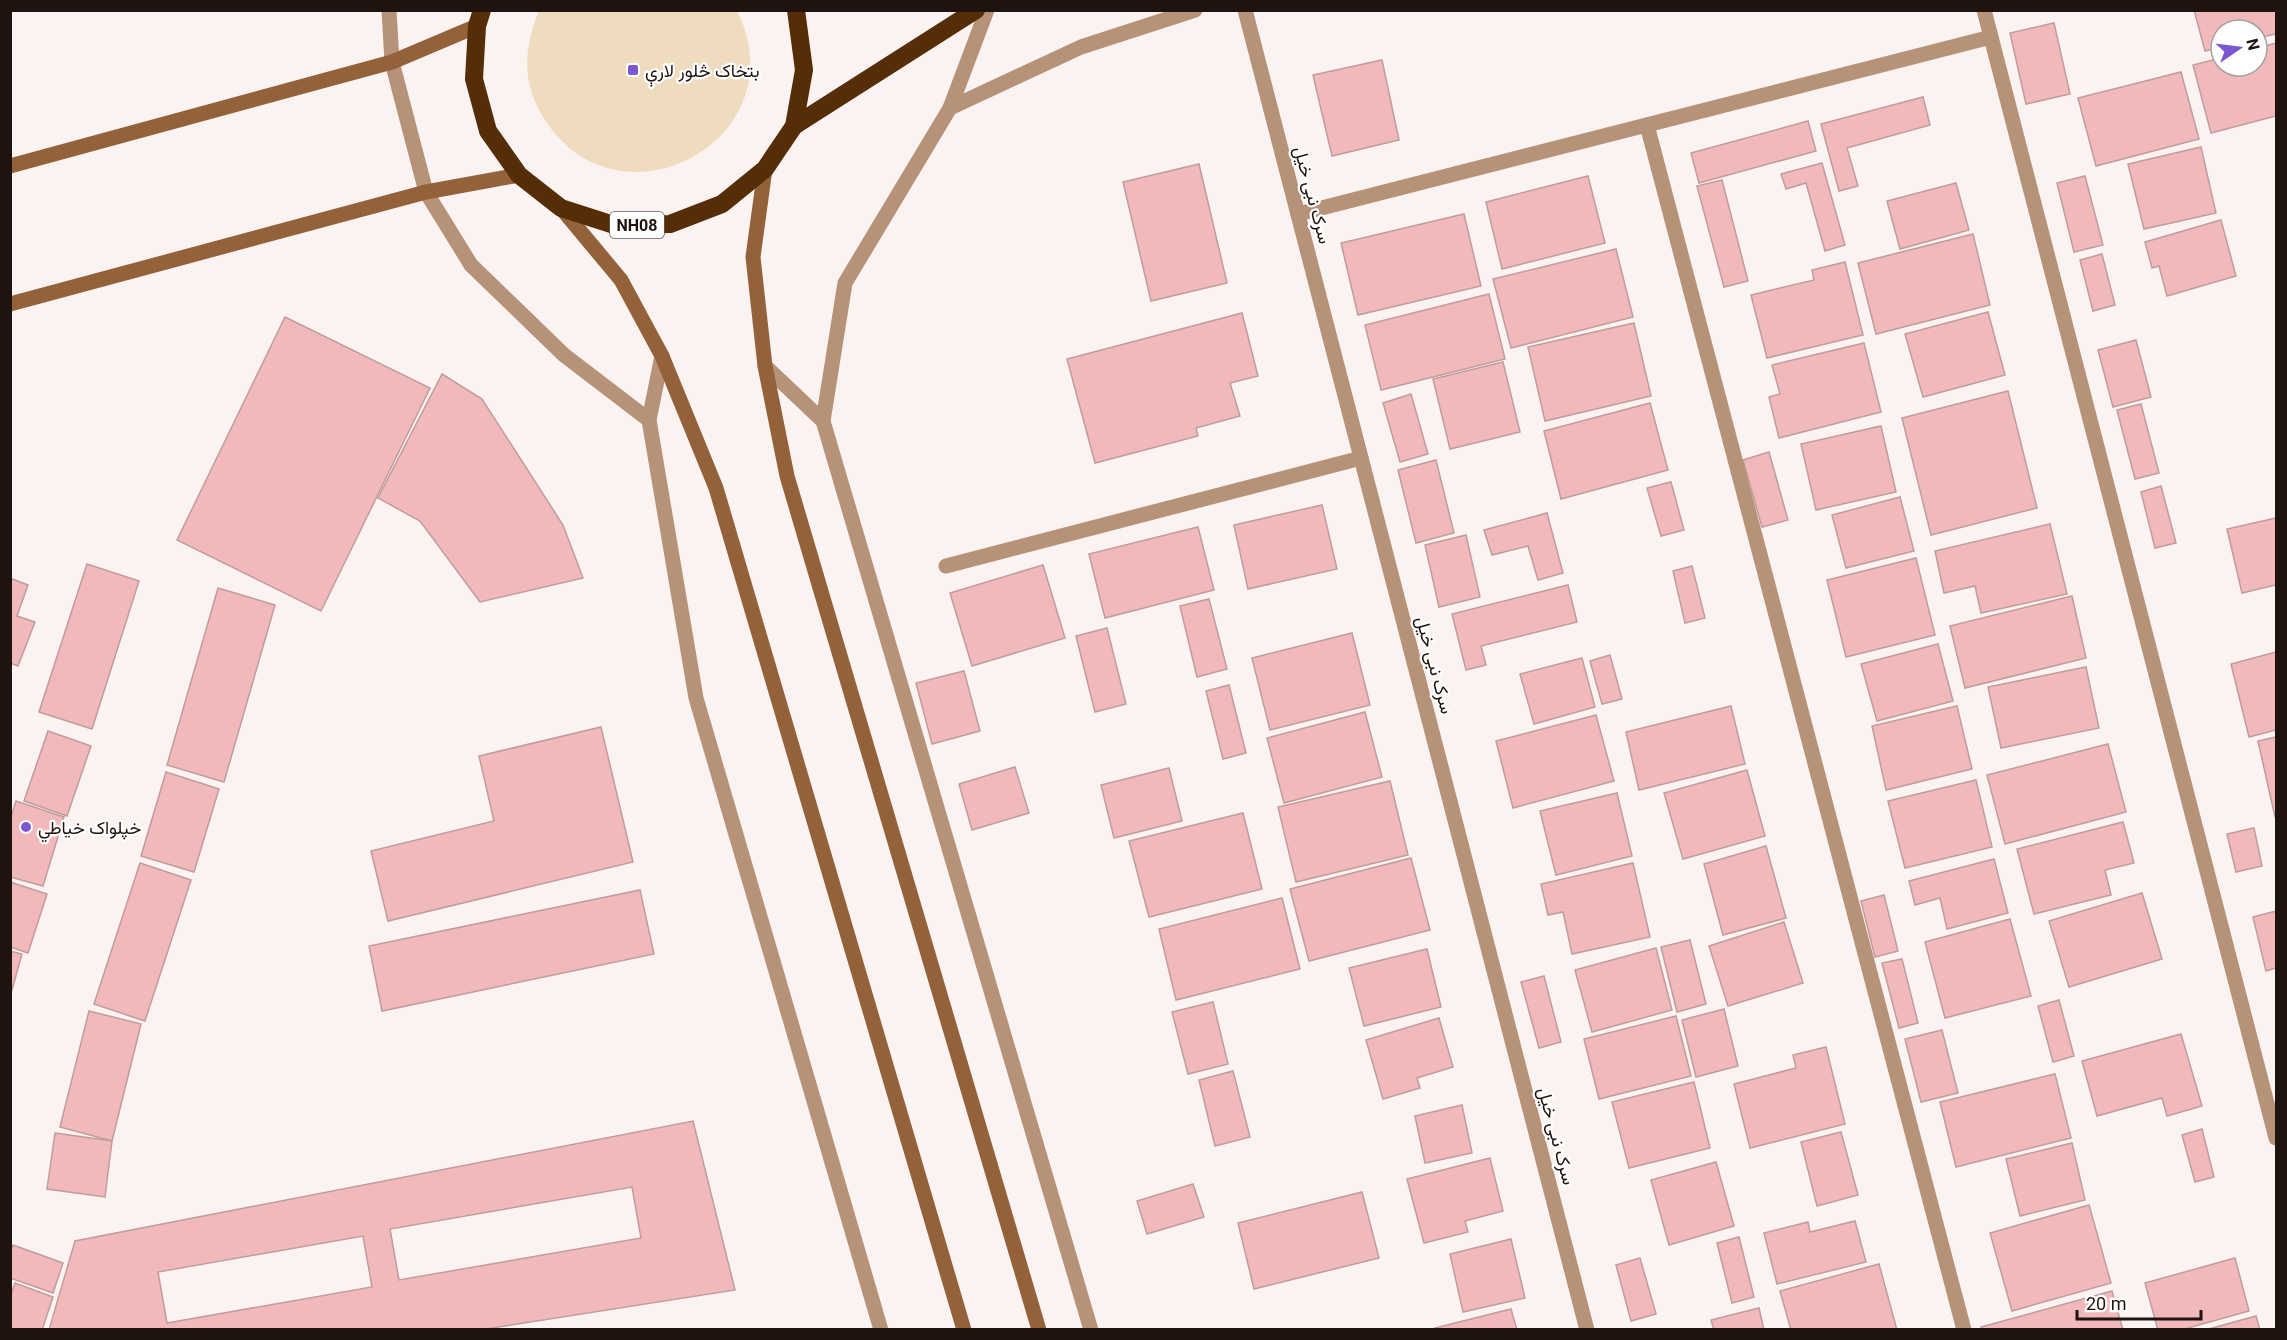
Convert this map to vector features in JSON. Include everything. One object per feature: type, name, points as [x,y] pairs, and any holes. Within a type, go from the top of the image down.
[{"type":"highway","name":"NH08","points":[[794,126],[804,70],[796,10]]},
{"type":"highway","name":"NH08","points":[[479,18],[474,79],[488,131],[519,175],[561,208],[614,225],[670,224],[722,204],[765,169],[794,126],[976,10]]},
{"type":"main road","points":[[10,166],[392,62],[479,18]]},
{"type":"main road","points":[[765,169],[753,257],[765,366],[788,476],[1039,1329]]},
{"type":"main road","points":[[10,304],[426,192],[519,175]]},
{"type":"main road","points":[[561,208],[621,280],[662,356],[716,488],[964,1329]]},
{"type":"street","points":[[389,10],[392,62],[426,192],[471,265],[564,355],[649,420]]},
{"type":"street","points":[[987,10],[950,108],[845,283],[823,421],[1091,1329]]},
{"type":"street","points":[[950,108],[1081,47],[1195,10]]},
{"type":"street","name":"سرک نبی خیل","points":[[1245,10],[1587,1329]]},
{"type":"street","points":[[1984,10],[2277,1138]]},
{"type":"street","points":[[1298,214],[1992,37]]},
{"type":"street","points":[[1647,125],[1964,1329]]},
{"type":"street","points":[[662,356],[649,420],[696,698],[881,1329]]},
{"type":"street","points":[[765,366],[823,421]]},
{"type":"street","points":[[946,566],[1361,458]]},
{"type":"shaded area","points":[[539,10],[737,11],[750,57],[745,97],[725,131],[694,156],[657,170],[618,170],[580,156],[547,123],[529,82],[528,54]]},
{"type":"building","points":[[2194,10],[2276,10],[2276,34],[2269,35],[2269,18],[2209,18],[2209,50],[2205,51]]},
{"type":"building","points":[[2054,23],[2070,94],[2026,104],[2010,33]]},
{"type":"building","points":[[2276,43],[2276,116],[2211,133],[2193,65],[2209,61],[2209,78],[2269,78],[2269,45]]},
{"type":"building","points":[[1382,60],[1399,140],[1332,156],[1313,75]]},
{"type":"building","points":[[2181,72],[2199,139],[2096,166],[2078,98]]},
{"type":"building","points":[[1923,97],[1930,125],[1847,148],[1858,186],[1839,191],[1821,124]]},
{"type":"building","points":[[1808,121],[1816,151],[1699,183],[1691,153]]},
{"type":"building","points":[[2201,147],[2216,213],[2144,229],[2128,164]]},
{"type":"building","points":[[1822,163],[1845,245],[1825,251],[1806,183],[1786,189],[1781,174]]},
{"type":"building","points":[[1199,164],[1227,283],[1151,301],[1123,182]]},
{"type":"building","points":[[1588,176],[1605,243],[1502,269],[1486,202]]},
{"type":"building","points":[[2085,176],[2103,245],[2074,252],[2057,183]]},
{"type":"building","points":[[1722,180],[1748,281],[1724,287],[1697,186]]},
{"type":"building","points":[[1956,183],[1969,230],[1900,249],[1887,201]]},
{"type":"building","points":[[1464,214],[1481,286],[1358,315],[1341,243]]},
{"type":"building","points":[[2221,220],[2236,276],[2167,296],[2159,266],[2152,268],[2145,242]]},
{"type":"building","points":[[1973,234],[1990,305],[1876,334],[1858,263]]},
{"type":"building","points":[[1616,249],[1633,317],[1511,348],[1493,279]]},
{"type":"building","points":[[2102,254],[2115,305],[2093,311],[2080,260]]},
{"type":"building","points":[[1845,262],[1863,335],[1767,358],[1751,295],[1814,280],[1812,270]]},
{"type":"building","points":[[1489,294],[1505,359],[1381,390],[1365,325]]},
{"type":"building","points":[[1988,312],[2005,375],[1923,397],[1905,334]]},
{"type":"building","points":[[1242,313],[1258,376],[1230,383],[1240,416],[1196,428],[1198,436],[1095,463],[1067,359]]},
{"type":"building","points":[[285,317],[430,388],[321,611],[177,540]]},
{"type":"building","points":[[1634,323],[1651,396],[1545,421],[1528,347]]},
{"type":"building","points":[[2136,340],[2151,397],[2113,407],[2098,350]]},
{"type":"building","points":[[1864,343],[1881,412],[1779,438],[1769,397],[1780,394],[1772,365]]},
{"type":"building","points":[[1503,362],[1520,432],[1450,449],[1433,379]]},
{"type":"building","points":[[442,374],[482,399],[563,525],[583,578],[480,602],[420,521],[378,498]]},
{"type":"building","points":[[2008,391],[2037,508],[1931,535],[1902,418]]},
{"type":"building","points":[[1411,394],[1428,454],[1400,462],[1383,403]]},
{"type":"building","points":[[1650,403],[1668,470],[1561,499],[1544,431]]},
{"type":"building","points":[[2141,404],[2159,473],[2135,479],[2117,410]]},
{"type":"building","points":[[1881,426],[1896,492],[1816,510],[1801,444]]},
{"type":"building","points":[[1769,452],[1788,520],[1762,527],[1743,460]]},
{"type":"building","points":[[1436,460],[1454,533],[1416,543],[1398,470]]},
{"type":"building","points":[[1671,482],[1684,530],[1661,536],[1647,488]]},
{"type":"building","points":[[2161,486],[2176,543],[2155,548],[2141,492]]},
{"type":"building","points":[[1900,497],[1914,551],[1846,568],[1832,515]]},
{"type":"building","points":[[1322,505],[1337,569],[1248,589],[1234,525]]},
{"type":"building","points":[[1547,513],[1563,573],[1538,580],[1528,546],[1492,555],[1484,530]]},
{"type":"building","points":[[2276,518],[2276,585],[2242,593],[2227,529]]},
{"type":"building","points":[[2050,524],[2067,594],[1981,613],[1975,586],[1944,593],[1935,551]]},
{"type":"building","points":[[1198,527],[1214,590],[1105,618],[1089,554]]},
{"type":"building","points":[[1466,535],[1480,597],[1439,607],[1425,545]]},
{"type":"building","points":[[1916,558],[1935,635],[1846,657],[1827,580]]},
{"type":"building","points":[[87,564],[139,581],[92,729],[39,712]]},
{"type":"building","points":[[1043,565],[1065,638],[972,666],[950,593]]},
{"type":"building","points":[[1692,566],[1705,618],[1685,623],[1673,571]]},
{"type":"building","points":[[10,578],[28,585],[17,616],[35,622],[18,666],[10,663]]},
{"type":"building","points":[[1568,585],[1577,622],[1481,646],[1486,665],[1466,670],[1452,614]]},
{"type":"building","points":[[218,588],[275,605],[224,782],[167,765]]},
{"type":"building","points":[[2072,596],[2086,658],[1965,688],[1950,626]]},
{"type":"building","points":[[1209,599],[1227,669],[1197,677],[1180,606]]},
{"type":"building","points":[[1107,628],[1126,704],[1095,712],[1076,636]]},
{"type":"building","points":[[1352,633],[1370,705],[1270,730],[1252,658]]},
{"type":"building","points":[[1938,644],[1953,701],[1877,721],[1861,664]]},
{"type":"building","points":[[2276,652],[2276,730],[2249,737],[2231,664]]},
{"type":"building","points":[[1610,655],[1622,699],[1602,704],[1590,661]]},
{"type":"building","points":[[1582,658],[1595,707],[1534,724],[1520,674]]},
{"type":"building","points":[[2086,667],[2099,728],[2001,748],[1988,687]]},
{"type":"building","points":[[964,671],[980,731],[932,744],[916,683]]},
{"type":"building","points":[[1229,685],[1246,753],[1223,759],[1206,691]]},
{"type":"building","points":[[1731,706],[1745,764],[1639,790],[1626,732]]},
{"type":"building","points":[[1957,706],[1972,769],[1886,790],[1872,726]]},
{"type":"building","points":[[1365,712],[1382,777],[1284,803],[1267,738]]},
{"type":"building","points":[[1596,715],[1614,781],[1513,808],[1496,741]]},
{"type":"building","points":[[601,727],[633,862],[388,921],[371,851],[494,821],[479,756]]},
{"type":"building","points":[[48,731],[91,746],[67,816],[24,801]]},
{"type":"building","points":[[2276,737],[2276,817],[2275,817],[2258,741]]},
{"type":"building","points":[[2108,744],[2126,812],[2005,844],[1987,775]]},
{"type":"building","points":[[1015,767],[1029,813],[972,830],[959,784]]},
{"type":"building","points":[[1169,768],[1182,821],[1114,838],[1101,785]]},
{"type":"building","points":[[1747,770],[1765,836],[1683,859],[1664,793]]},
{"type":"building","points":[[166,772],[219,789],[194,872],[141,856]]},
{"type":"building","points":[[1976,780],[1992,847],[1905,868],[1888,801]]},
{"type":"building","points":[[1390,781],[1408,855],[1296,882],[1278,807]]},
{"type":"building","points":[[1617,793],[1632,856],[1556,875],[1540,811]]},
{"type":"building","points":[[16,801],[64,817],[43,886],[10,877],[10,820]]},
{"type":"building","points":[[1243,813],[1262,889],[1149,917],[1129,841]]},
{"type":"building","points":[[2123,822],[2134,863],[2105,870],[2111,895],[2034,914],[2017,849]]},
{"type":"building","points":[[2254,828],[2262,866],[2236,872],[2227,834]]},
{"type":"building","points":[[1766,846],[1786,918],[1723,935],[1704,864]]},
{"type":"building","points":[[1411,858],[1430,930],[1309,961],[1290,889]]},
{"type":"building","points":[[1994,859],[2008,913],[1947,929],[1940,898],[1915,905],[1909,881]]},
{"type":"building","points":[[140,863],[191,880],[145,1021],[94,1004]]},
{"type":"building","points":[[1633,863],[1650,937],[1572,954],[1563,912],[1548,915],[1541,884]]},
{"type":"building","points":[[10,882],[47,894],[28,953],[10,947]]},
{"type":"building","points":[[640,890],[654,954],[382,1011],[369,946]]},
{"type":"building","points":[[2142,893],[2162,959],[2069,987],[2049,921]]},
{"type":"building","points":[[1884,895],[1898,951],[1875,957],[1861,901]]},
{"type":"building","points":[[1282,898],[1300,969],[1176,1000],[1159,929]]},
{"type":"building","points":[[2276,911],[2276,968],[2266,971],[2253,917]]},
{"type":"building","points":[[2010,919],[2031,996],[1945,1018],[1925,942]]},
{"type":"building","points":[[1784,922],[1803,983],[1728,1006],[1709,946]]},
{"type":"building","points":[[1690,940],[1706,1004],[1677,1012],[1661,947]]},
{"type":"building","points":[[1656,948],[1672,1010],[1592,1032],[1575,970]]},
{"type":"building","points":[[1427,949],[1441,1007],[1364,1026],[1349,968]]},
{"type":"building","points":[[10,951],[22,954],[10,997]]},
{"type":"building","points":[[1902,959],[1918,1023],[1899,1028],[1882,963]]},
{"type":"building","points":[[1544,976],[1561,1042],[1539,1048],[1521,982]]},
{"type":"building","points":[[2059,1000],[2074,1056],[2053,1062],[2038,1006]]},
{"type":"building","points":[[1213,1002],[1228,1064],[1188,1074],[1172,1012]]},
{"type":"building","points":[[1724,1009],[1738,1066],[1696,1077],[1682,1020]]},
{"type":"building","points":[[89,1011],[141,1024],[112,1141],[60,1127]]},
{"type":"building","points":[[1676,1016],[1691,1076],[1599,1099],[1584,1039]]},
{"type":"building","points":[[1439,1018],[1453,1067],[1417,1078],[1420,1088],[1383,1099],[1366,1040]]},
{"type":"building","points":[[1942,1030],[1958,1093],[1921,1102],[1905,1039]]},
{"type":"building","points":[[2181,1034],[2202,1106],[2167,1116],[2162,1098],[2097,1116],[2082,1061]]},
{"type":"building","points":[[1826,1047],[1845,1124],[1750,1148],[1734,1084],[1796,1068],[1793,1055]]},
{"type":"building","points":[[1233,1071],[1250,1137],[1215,1146],[1199,1080]]},
{"type":"building","points":[[2055,1074],[2071,1138],[1956,1167],[1940,1102]]},
{"type":"building","points":[[1694,1082],[1710,1148],[1629,1168],[1612,1102]]},
{"type":"building","points":[[1462,1105],[1472,1153],[1425,1163],[1415,1116]]},
{"type":"building","points":[[693,1121],[735,1290],[480,1330],[49,1330],[75,1241]],"holes":[[[632,1187],[641,1238],[399,1280],[390,1229]],[[363,1236],[372,1287],[167,1323],[158,1272]]]},
{"type":"building","points":[[2202,1129],[2214,1177],[2195,1182],[2182,1135]]},
{"type":"building","points":[[1841,1132],[1858,1195],[1817,1206],[1801,1142]]},
{"type":"building","points":[[55,1133],[112,1141],[105,1197],[47,1189]]},
{"type":"building","points":[[2072,1143],[2085,1200],[2020,1216],[2006,1159]]},
{"type":"building","points":[[1490,1158],[1503,1211],[1465,1221],[1468,1232],[1424,1243],[1407,1179]]},
{"type":"building","points":[[1716,1162],[1734,1226],[1669,1245],[1651,1180]]},
{"type":"building","points":[[1193,1184],[1204,1217],[1147,1234],[1137,1201]]},
{"type":"building","points":[[1362,1192],[1379,1258],[1254,1289],[1238,1223]]},
{"type":"building","points":[[2089,1205],[2111,1283],[2012,1311],[1990,1233]]},
{"type":"building","points":[[1855,1221],[1866,1262],[1777,1284],[1764,1233],[1808,1222],[1810,1232]]},
{"type":"building","points":[[1739,1237],[1754,1297],[1732,1303],[1717,1243]]},
{"type":"building","points":[[1511,1239],[1525,1298],[1463,1312],[1450,1254]]},
{"type":"building","points":[[13,1245],[63,1263],[53,1293],[10,1278],[10,1252]]},
{"type":"building","points":[[1640,1258],[1656,1314],[1631,1321],[1616,1265]]},
{"type":"building","points":[[2235,1258],[2249,1311],[2181,1330],[2158,1330],[2145,1283]]},
{"type":"building","points":[[1879,1264],[1897,1330],[1791,1330],[1780,1291]]},
{"type":"building","points":[[15,1283],[53,1297],[42,1330],[10,1330],[10,1297]]},
{"type":"building","points":[[2112,1291],[2123,1330],[1982,1330],[1981,1327]]},
{"type":"building","points":[[1759,1308],[1764,1330],[1714,1330],[1711,1320]]},
{"type":"building","points":[[1511,1309],[1517,1330],[1436,1330],[1435,1328]]},
{"type":"building","points":[[2256,1316],[2260,1330],[2205,1330]]},
{"type":"place","name":"بتخاک څلور لارې","points":[[633,70]]},
{"type":"place","name":"خپلواک خیاطي","points":[[26,827]]}]
